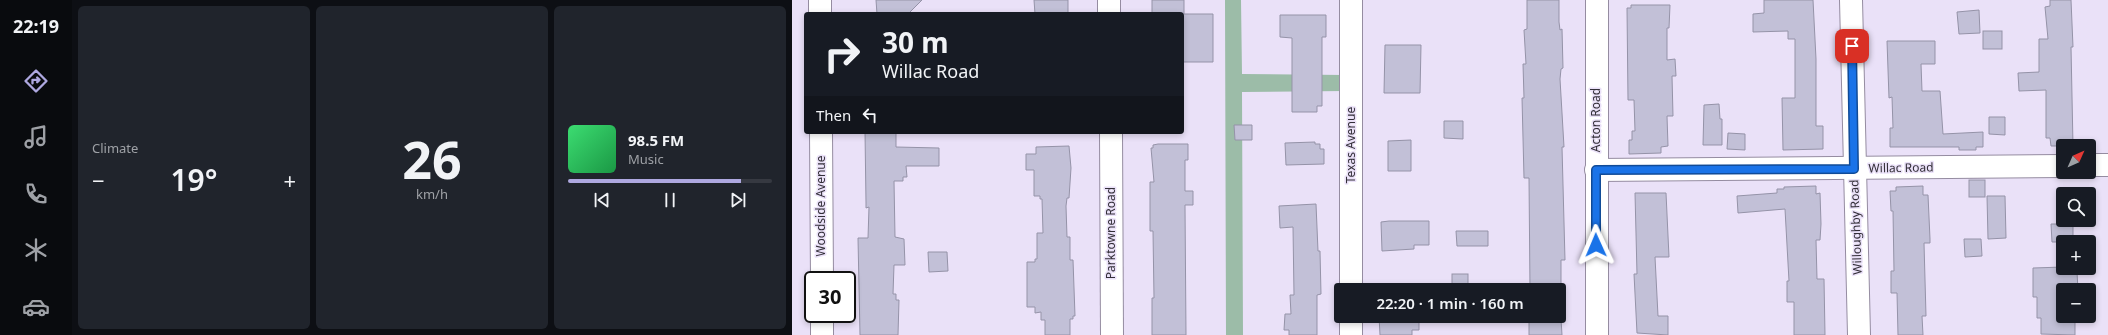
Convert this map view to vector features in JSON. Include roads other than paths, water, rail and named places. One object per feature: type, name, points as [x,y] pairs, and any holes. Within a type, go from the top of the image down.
[{"type":"street","points":[[820,0],[820,12]]},
{"type":"street","points":[[1109,0],[1109,12]]},
{"type":"street","name":"Texas Avenue","points":[[1351,0],[1351,283]]},
{"type":"street","name":"Acton Road","points":[[1597,0],[1597,335]]},
{"type":"street","name":"Willoughby Road","points":[[1851,0],[1859,335]]},
{"type":"street","name":"Woodside Avenue","points":[[821,134],[822,271]]},
{"type":"street","name":"Parktowne Road","points":[[1111,134],[1112,335]]},
{"type":"street","points":[[2096,165],[2108,165]]},
{"type":"street","name":"Willac Road","points":[[1596,170],[2056,166]]},
{"type":"street","points":[[822,323],[822,335]]},
{"type":"street","points":[[1351,323],[1351,335]]}]
